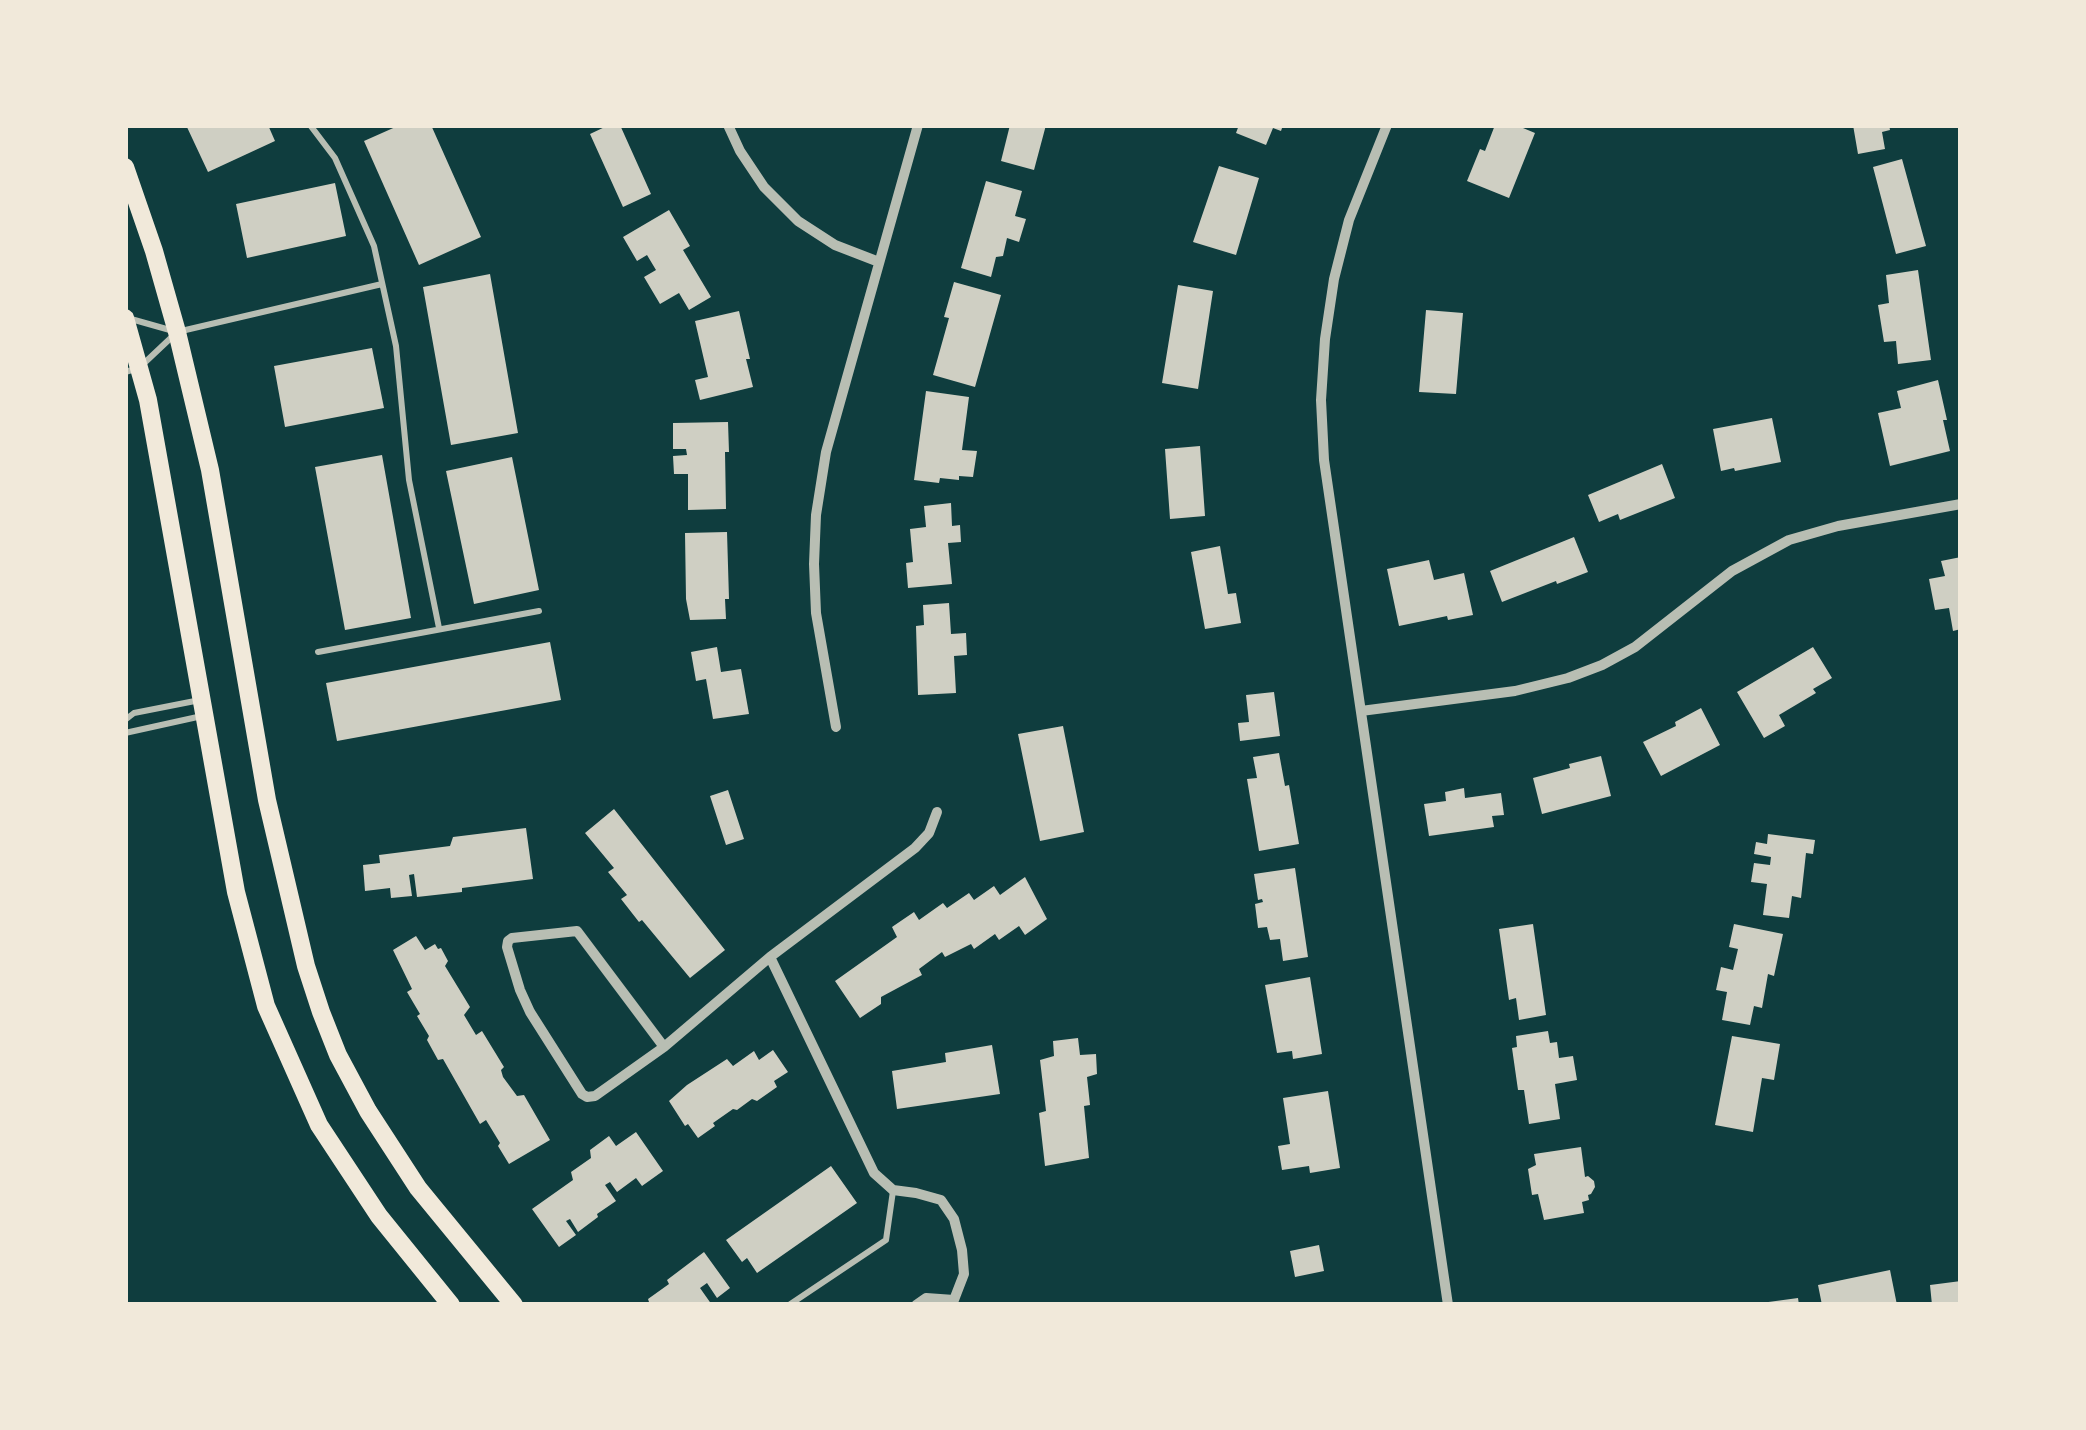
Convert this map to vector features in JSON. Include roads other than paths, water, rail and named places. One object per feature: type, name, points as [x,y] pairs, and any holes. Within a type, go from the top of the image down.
[{"type":"main road","points":[[125,167],[177,332],[210,470],[267,800],[320,1012],[353,1084],[418,1188],[514,1305]]},
{"type":"main road","points":[[125,318],[132,370],[148,400],[236,892],[266,1006],[319,1124],[379,1216],[451,1305]]},
{"type":"street","points":[[728,125],[764,188],[798,221],[835,244],[880,262]]},
{"type":"street","points":[[836,727],[816,613],[816,515],[826,452],[918,125]]},
{"type":"street","points":[[1387,125],[1349,220],[1334,279],[1325,339],[1324,460],[1448,1305]]},
{"type":"street","points":[[1362,711],[1515,691],[1568,678],[1635,646],[1732,571],[1790,540],[1838,526],[1961,504]]},
{"type":"street","points":[[664,1047],[577,931],[512,938],[508,942],[524,1002],[582,1094],[594,1096],[664,1047],[770,957],[915,848],[929,833],[938,812]]},
{"type":"street","points":[[770,957],[874,1173],[893,1190],[941,1200],[954,1219],[964,1274],[953,1302],[926,1298],[916,1305]]},
{"type":"lane","points":[[310,125],[335,158],[374,246],[396,346],[409,480],[439,628]]},
{"type":"lane","points":[[132,370],[177,332],[382,284]]},
{"type":"lane","points":[[125,318],[177,332]]},
{"type":"lane","points":[[318,652],[539,611]]},
{"type":"lane","points":[[125,720],[134,714],[203,707]]},
{"type":"lane","points":[[125,733],[203,707]]},
{"type":"lane","points":[[789,1305],[886,1240],[893,1190]]}]
